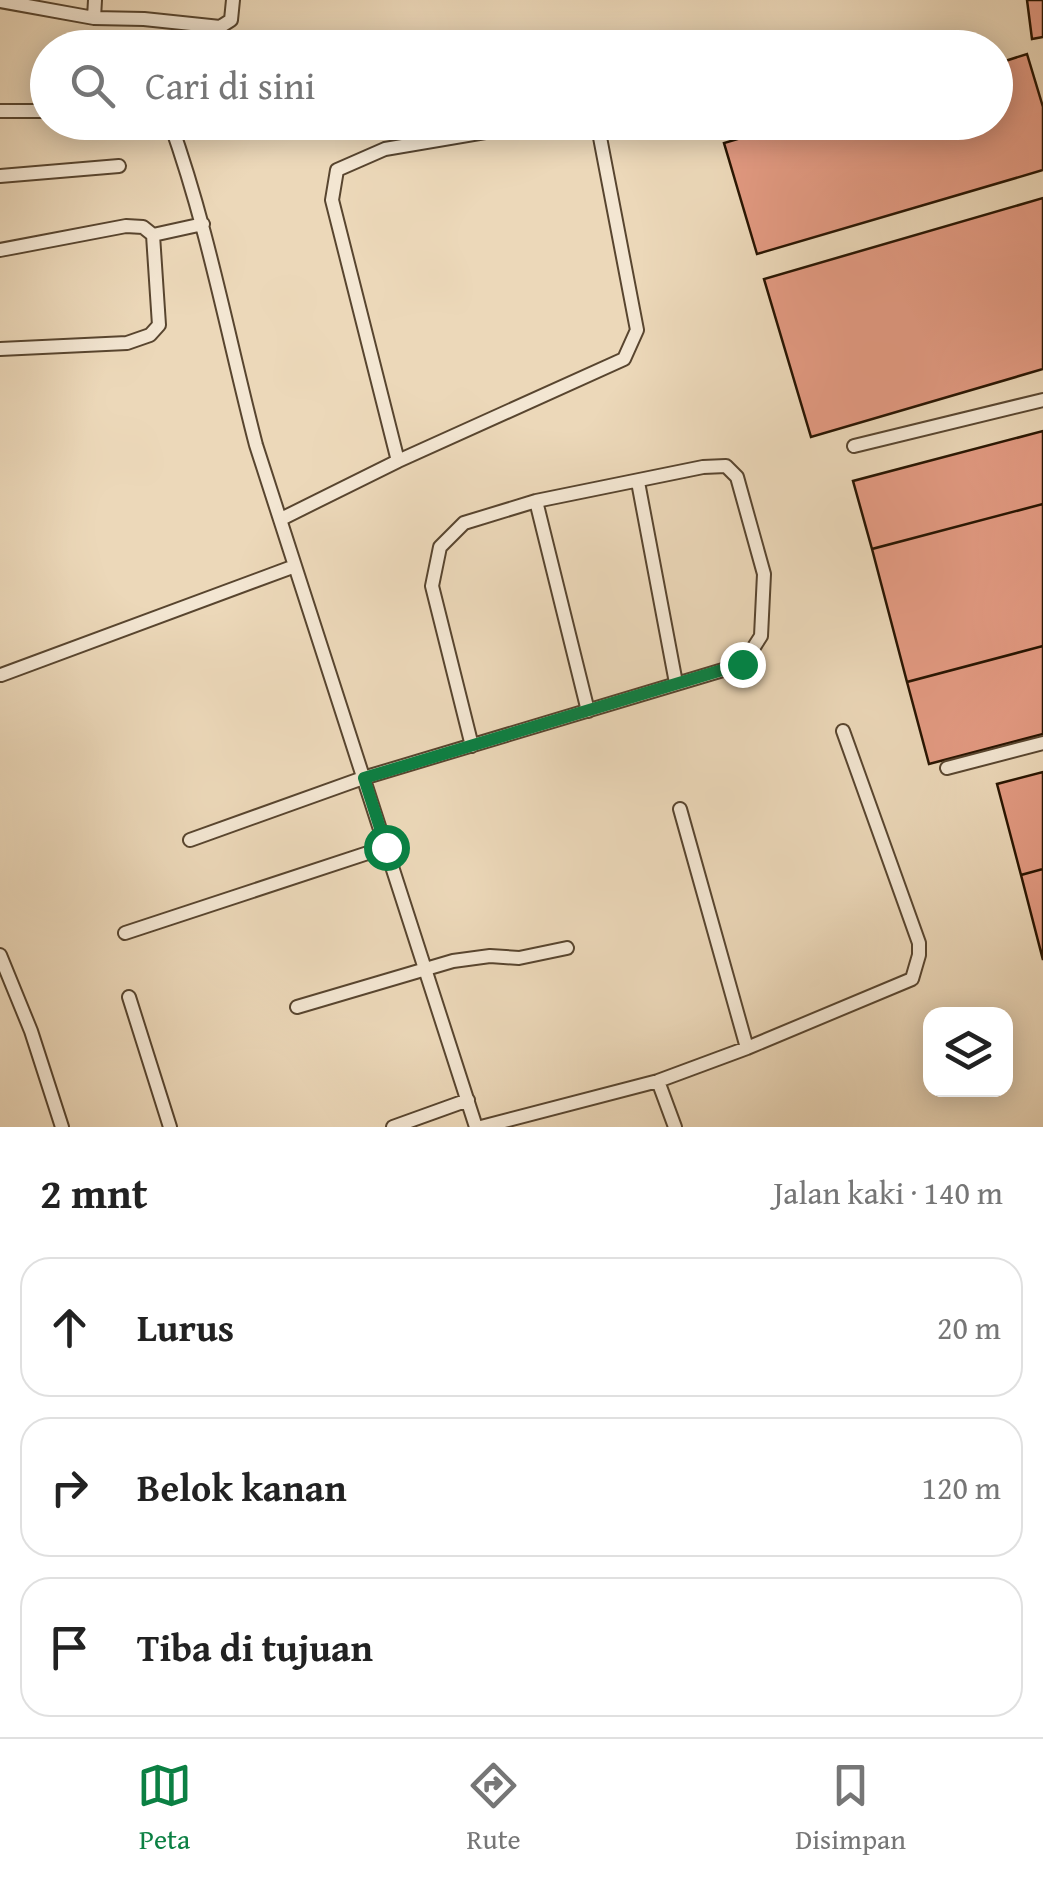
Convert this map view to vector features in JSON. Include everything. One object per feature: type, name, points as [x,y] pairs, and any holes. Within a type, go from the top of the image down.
[{"type":"lane","points":[[0,0],[94,18],[220,27],[231,20],[232,0]]},
{"type":"lane","points":[[94,18],[96,0]]},
{"type":"lane","points":[[0,111],[30,111]]},
{"type":"lane","points":[[176,140],[202,224],[256,445],[478,1127],[658,1081],[912,978],[919,944],[843,730]]},
{"type":"lane","points":[[398,461],[332,200],[337,170],[385,148],[434,140]]},
{"type":"lane","points":[[281,520],[398,461],[624,359],[637,330],[600,140]]},
{"type":"lane","points":[[0,176],[119,166]]},
{"type":"lane","points":[[153,235],[202,224]]},
{"type":"lane","points":[[0,250],[126,226],[143,227],[153,235],[159,326],[150,336],[127,342],[0,349]]},
{"type":"lane","points":[[854,446],[1043,400]]},
{"type":"lane","points":[[190,840],[364,778],[472,746],[676,683],[742,664],[761,636],[764,574],[736,477],[726,466],[703,467],[536,502],[464,523],[440,547],[432,586],[472,746]]},
{"type":"lane","points":[[638,482],[676,683]]},
{"type":"lane","points":[[536,502],[588,710]]},
{"type":"lane","points":[[1,675],[295,566]]},
{"type":"lane","points":[[947,768],[1043,743]]},
{"type":"lane","points":[[680,809],[747,1048]]},
{"type":"lane","points":[[125,933],[386,847]]},
{"type":"lane","points":[[297,1007],[454,961],[490,956],[519,958],[568,948]]},
{"type":"lane","points":[[0,955],[31,1031],[62,1127]]},
{"type":"lane","points":[[129,997],[170,1127]]},
{"type":"lane","points":[[658,1081],[675,1127]]},
{"type":"lane","points":[[393,1127],[468,1100]]},
{"type":"building","points":[[1027,0],[1043,0],[1043,37],[1032,39]]},
{"type":"building","points":[[1027,54],[1043,107],[1043,170],[757,254],[724,143],[1013,140],[1013,59]]},
{"type":"building","points":[[1043,198],[1043,369],[811,437],[764,279]]},
{"type":"building","points":[[1043,431],[1043,504],[872,549],[853,481]]},
{"type":"building","points":[[1043,504],[1043,646],[907,682],[872,549]]},
{"type":"building","points":[[1043,646],[1043,734],[929,764],[907,682]]},
{"type":"building","points":[[1043,772],[1043,869],[1021,875],[997,784]]},
{"type":"building","points":[[1043,869],[1043,960],[1021,875]]},
{"type":"route","points":[[386,847],[364,778],[742,664]]}]
